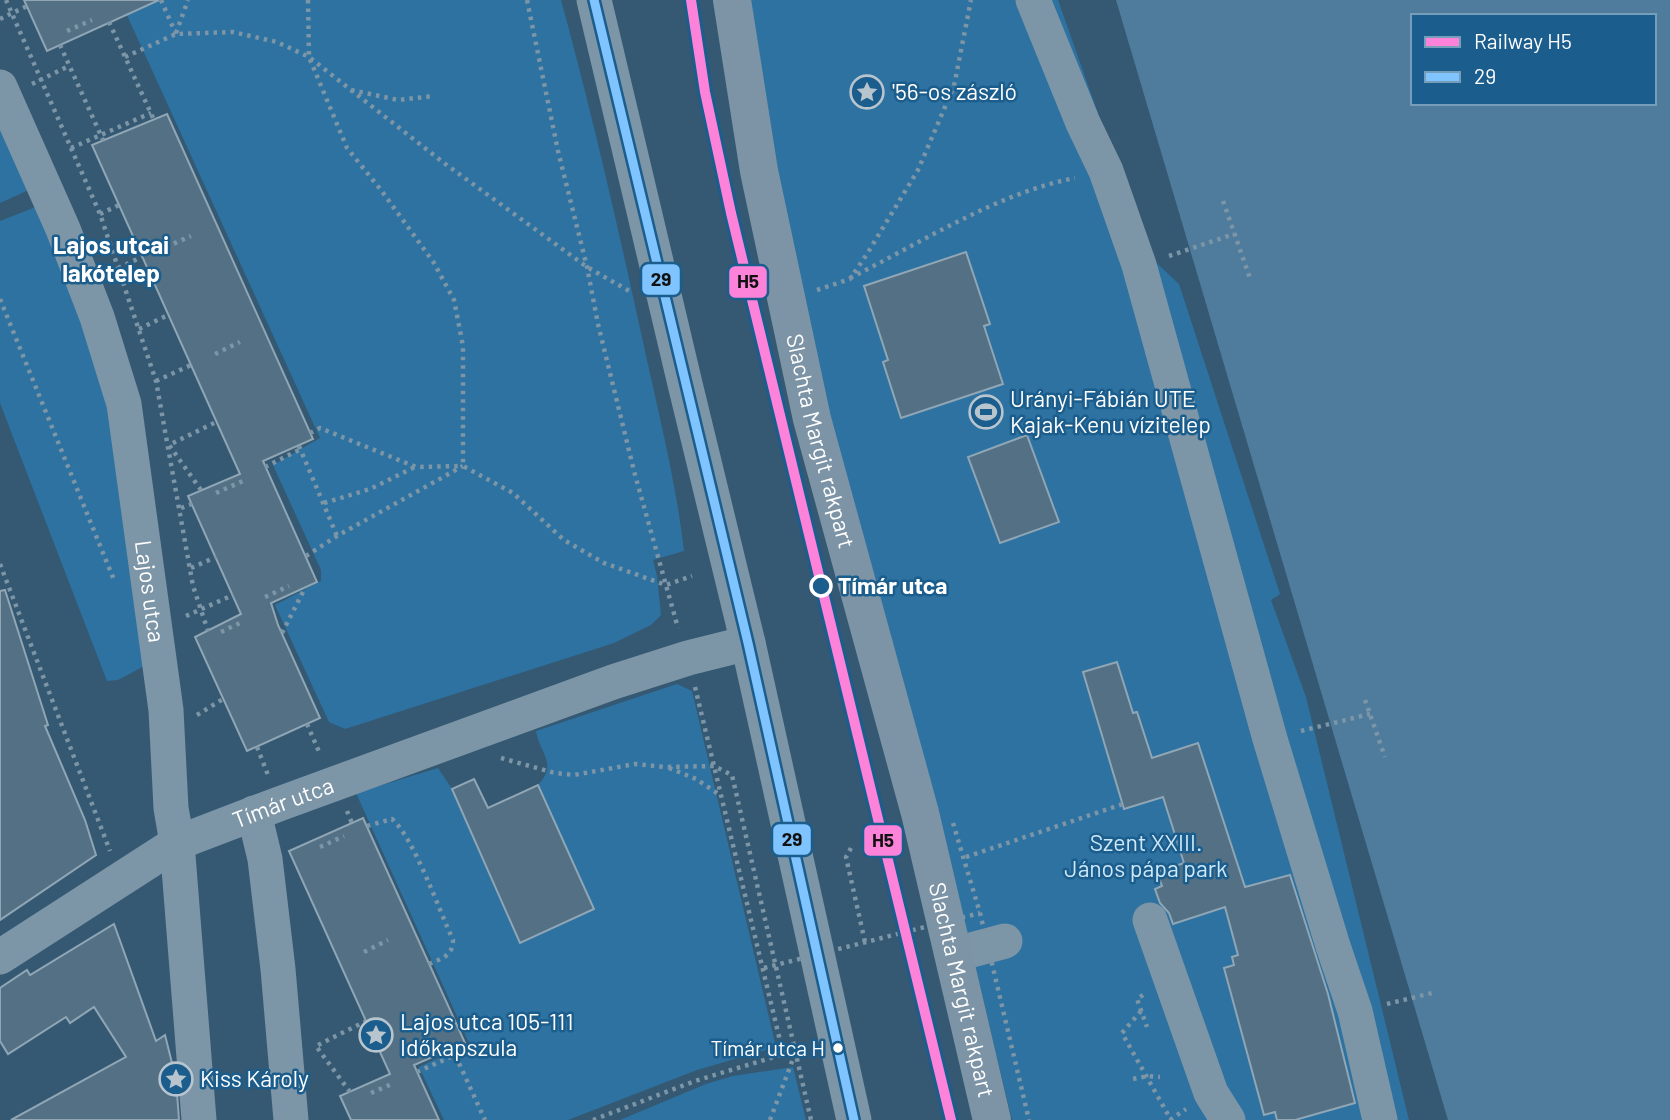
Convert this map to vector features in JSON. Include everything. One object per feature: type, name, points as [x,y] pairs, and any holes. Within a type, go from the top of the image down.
[{"type":"main road","name":"Slachta Margit rakpart","points":[[732,0],[759,171],[812,419],[920,813],[992,1120]]},
{"type":"street","points":[[594,0],[748,643],[854,1120]]},
{"type":"street","points":[[1033,0],[1083,123],[1106,171],[1139,265],[1270,740],[1355,1011],[1380,1120]]},
{"type":"street","name":"Lajos utca","points":[[0,88],[63,229],[97,317],[124,404],[166,710],[171,808],[177,844],[199,1120]]},
{"type":"street","name":"Tímár utca","points":[[0,957],[177,844],[254,813],[613,682],[688,658],[748,643]]},
{"type":"street","points":[[254,813],[265,859],[291,1120]]},
{"type":"street","points":[[1150,920],[1211,1093],[1228,1120]]},
{"type":"street","points":[[953,955],[1005,942]]},
{"type":"path","points":[[160,0],[176,34]]},
{"type":"path","points":[[176,34],[188,0]]},
{"type":"path","points":[[308,0],[309,57],[347,148],[434,263],[454,300],[463,346],[463,466]]},
{"type":"path","points":[[527,0],[598,324],[634,471],[688,658],[783,1053]]},
{"type":"path","points":[[850,279],[918,170],[954,86],[971,0]]},
{"type":"path","points":[[0,19],[27,6]]},
{"type":"path","points":[[67,32],[92,20]]},
{"type":"path","points":[[109,22],[154,120]]},
{"type":"path","points":[[125,57],[176,34],[233,33],[277,42],[309,57],[444,163],[587,267],[638,296]]},
{"type":"path","points":[[60,45],[102,138]]},
{"type":"path","points":[[351,90],[398,100],[434,96]]},
{"type":"path","points":[[71,148],[102,138],[151,113]]},
{"type":"path","points":[[814,291],[850,279],[990,206],[1059,181],[1106,171]]},
{"type":"path","points":[[1223,201],[1251,281]]},
{"type":"path","points":[[100,214],[119,205]]},
{"type":"path","points":[[1139,265],[1234,234]]},
{"type":"path","points":[[166,247],[191,236]]},
{"type":"path","points":[[118,268],[142,257]]},
{"type":"path","points":[[0,299],[115,584]]},
{"type":"path","points":[[139,329],[168,315]]},
{"type":"path","points":[[215,354],[240,342]]},
{"type":"path","points":[[156,381],[191,365]]},
{"type":"path","points":[[201,490],[169,445],[216,422]]},
{"type":"path","points":[[310,433],[320,428],[416,467],[463,466],[513,492],[564,540],[604,563],[666,585],[692,576]]},
{"type":"path","points":[[265,467],[300,447],[337,536]]},
{"type":"path","points":[[306,556],[463,466]]},
{"type":"path","points":[[324,503],[370,489],[416,467]]},
{"type":"path","points":[[216,492],[243,481]]},
{"type":"path","points":[[181,508],[192,503]]},
{"type":"path","points":[[191,568],[216,557]]},
{"type":"path","points":[[0,564],[112,856]]},
{"type":"path","points":[[265,597],[289,586]]},
{"type":"path","points":[[282,633],[305,588]]},
{"type":"path","points":[[200,610],[233,595]]},
{"type":"path","points":[[221,632],[244,621]]},
{"type":"path","points":[[1365,700],[1385,757]]},
{"type":"path","points":[[1270,740],[1370,714]]},
{"type":"path","points":[[307,724],[320,754]]},
{"type":"path","points":[[257,747],[267,773]]},
{"type":"path","points":[[499,758],[555,773],[574,775],[635,764],[665,767],[714,766],[732,775],[811,1120]]},
{"type":"path","points":[[665,767],[696,779],[721,796]]},
{"type":"path","points":[[958,860],[1123,804]]},
{"type":"path","points":[[367,826],[392,819],[402,828],[431,891],[453,940],[453,949],[448,956],[429,964]]},
{"type":"path","points":[[953,823],[979,913],[1029,1120]]},
{"type":"path","points":[[320,848],[344,836]]},
{"type":"path","points":[[851,848],[846,856],[865,942]]},
{"type":"path","points":[[764,968],[979,913]]},
{"type":"path","points":[[364,952],[388,940]]},
{"type":"path","points":[[1355,1011],[1432,993]]},
{"type":"path","points":[[1141,1011],[1122,1033],[1170,1120]]},
{"type":"path","points":[[350,1092],[316,1046],[366,1021]]},
{"type":"path","points":[[452,1048],[485,1120]]},
{"type":"path","points":[[593,1120],[695,1081],[797,1050]]},
{"type":"path","points":[[769,1120],[797,1050]]},
{"type":"path","points":[[417,1072],[455,1055]]},
{"type":"path","points":[[1133,1079],[1160,1077]]},
{"type":"path","points":[[371,1093],[394,1083]]},
{"type":"green space","points":[[120,0],[561,0],[614,213],[681,525],[684,551],[653,560],[661,615],[651,625],[614,643],[345,729],[329,722],[275,605],[321,581],[321,570],[273,465],[320,438]]},
{"type":"green space","name":"Szent XXIII. János pápa park","points":[[746,0],[1058,0],[1148,255],[1179,284],[1280,594],[1271,600],[1306,697],[1409,1120],[1012,1120],[934,797],[771,220]]},
{"type":"green space","points":[[0,120],[31,189],[0,203]]},
{"type":"green space","points":[[38,206],[114,413],[150,663],[118,680],[107,681],[0,403],[0,221]]},
{"type":"green space","points":[[677,684],[692,691],[776,1047],[697,1070],[568,1120],[444,1120],[419,1067],[469,1043],[356,793],[438,768],[452,789],[520,942],[594,909],[538,785],[544,778],[547,765],[536,731]]},
{"type":"green space","points":[[793,1067],[806,1120],[620,1120],[706,1084],[733,1076]]},
{"type":"shaded area","points":[[1116,0],[1670,0],[1670,1120],[1448,1120]]},
{"type":"building","points":[[24,0],[159,0],[47,51]]},
{"type":"building","points":[[167,114],[313,439],[263,461],[317,582],[271,603],[278,625],[320,718],[247,751],[195,637],[241,614],[188,496],[240,474],[92,145]]},
{"type":"building","points":[[966,252],[990,324],[984,326],[1003,384],[901,418],[883,362],[888,360],[864,286]]},
{"type":"building","points":[[1027,435],[1059,522],[1000,543],[968,457]]},
{"type":"building","points":[[5,590],[48,725],[45,726],[85,820],[96,855],[0,920],[0,591]]},
{"type":"building","points":[[1117,662],[1133,713],[1137,712],[1152,758],[1198,743],[1245,887],[1290,875],[1328,994],[1355,1103],[1295,1120],[1277,1120],[1275,1112],[1264,1115],[1224,968],[1234,965],[1232,957],[1238,955],[1225,907],[1173,924],[1155,889],[1162,886],[1157,872],[1184,863],[1163,797],[1124,809],[1083,672]]},
{"type":"building","points":[[474,779],[488,808],[538,785],[594,909],[520,943],[452,789]]},
{"type":"building","points":[[363,818],[465,1043],[414,1065],[439,1120],[351,1120],[340,1096],[390,1074],[289,851]]},
{"type":"building","points":[[114,924],[156,1041],[165,1035],[176,1079],[179,1120],[11,1120],[126,1057],[94,1007],[70,1023],[66,1017],[8,1054],[0,1041],[0,988],[27,970],[30,975]]},
{"type":"rail line","name":"H5","points":[[691,0],[705,92],[731,213],[951,1120]]},
{"type":"transit line","name":"29","points":[[594,0],[748,643],[854,1120]]},
{"type":"place","name":"'56-os zászló","points":[[867,92]]},
{"type":"place","name":"Urányi-Fábián UTE Kajak-Kenu vízitelep","points":[[986,412]]},
{"type":"place","name":"Tímár utca","points":[[821,586]]},
{"type":"place","name":"Lajos utca 105-111 Időkapszula","points":[[376,1035]]},
{"type":"place","name":"Tímár utca H","points":[[838,1048]]},
{"type":"place","name":"Kiss Károly","points":[[176,1079]]},
{"type":"district","name":"Lajos utcai lakótelep","points":[[111,260]]}]
